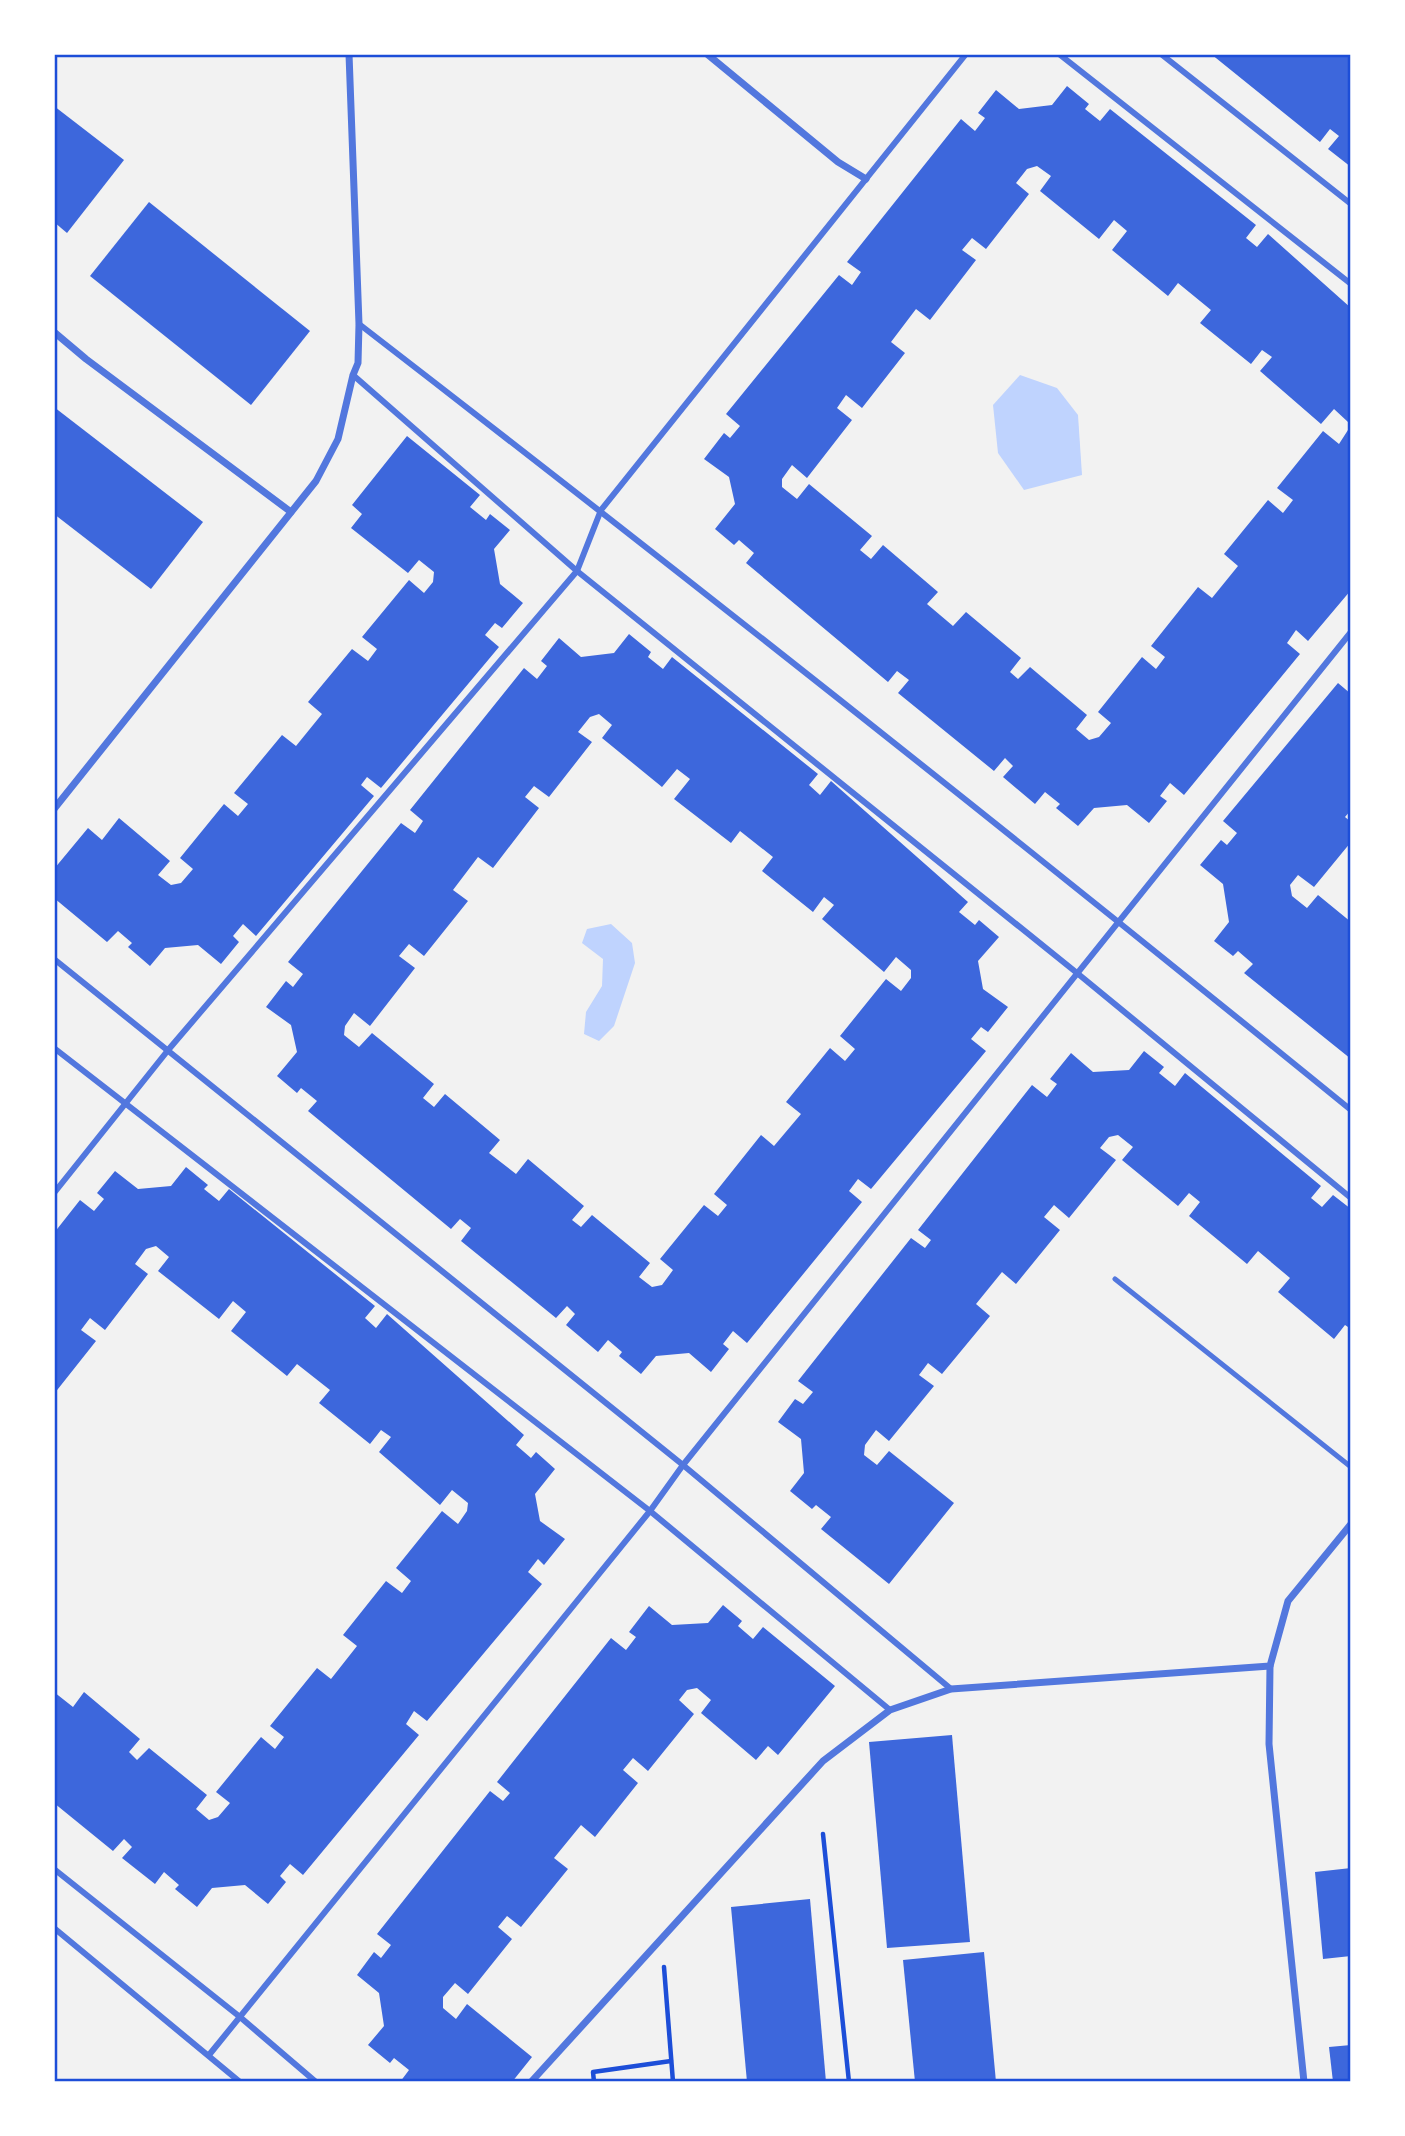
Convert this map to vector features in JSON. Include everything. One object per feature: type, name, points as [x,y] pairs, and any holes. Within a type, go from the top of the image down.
[{"type":"street","points":[[54,809],[316,481],[338,439],[358,363],[359,324],[349,54]]},
{"type":"street","points":[[707,54],[838,162],[866,179]]},
{"type":"street","points":[[54,1193],[169,1049],[577,571],[601,510],[966,54]]},
{"type":"street","points":[[1059,54],[1351,285]]},
{"type":"street","points":[[1161,54],[1351,205]]},
{"type":"street","points":[[359,324],[601,510],[1119,921],[1351,1110]]},
{"type":"street","points":[[54,332],[86,359],[291,512]]},
{"type":"street","points":[[353,375],[577,571],[1077,973],[1351,1198]]},
{"type":"street","points":[[209,2055],[650,1511],[683,1465],[1351,632]]},
{"type":"street","points":[[54,959],[683,1465],[951,1689]]},
{"type":"street","points":[[54,1048],[650,1511],[890,1710]]},
{"type":"street","points":[[1304,2082],[1269,1744],[1270,1666],[1288,1601],[1351,1524]]},
{"type":"street","points":[[531,2082],[823,1761],[890,1710],[951,1689],[1270,1666]]},
{"type":"street","points":[[54,1869],[240,2017],[316,2082]]},
{"type":"street","points":[[54,1928],[240,2082]]},
{"type":"lane","points":[[1115,1279],[1351,1467]]},
{"type":"path","points":[[823,1834],[849,2082]]},
{"type":"path","points":[[662,1938],[673,2082]]},
{"type":"path","points":[[594,2082],[593,2073],[671,2061]]},
{"type":"water","points":[[1020,375],[1057,388],[1078,415],[1082,475],[1024,490],[998,453],[993,405]]},
{"type":"water","points":[[611,924],[632,943],[635,963],[614,1026],[599,1041],[584,1034],[586,1012],[602,986],[603,959],[582,943],[587,929]]},
{"type":"building","points":[[1211,54],[1351,54],[1351,167],[1328,149],[1339,136],[1330,129],[1320,142]]},
{"type":"building","points":[[1067,86],[1089,104],[1085,109],[1100,121],[1110,109],[1256,225],[1246,238],[1257,247],[1268,234],[1351,308],[1351,590],[1308,641],[1296,630],[1287,643],[1300,654],[1184,795],[1170,783],[1160,796],[1167,801],[1149,823],[1127,805],[1094,808],[1078,826],[1056,808],[1060,804],[1045,792],[1035,804],[1003,777],[1013,766],[1005,758],[994,771],[898,693],[909,680],[897,671],[888,682],[746,563],[754,553],[739,540],[734,545],[715,529],[735,504],[729,477],[704,459],[724,433],[730,438],[740,426],[726,414],[839,275],[852,285],[861,272],[847,262],[961,119],[975,131],[985,118],[978,113],[996,90],[1019,109],[1052,105]],"holes":[[[1037,166],[1051,176],[1040,191],[1099,239],[1114,220],[1127,231],[1112,250],[1168,296],[1178,283],[1211,310],[1200,323],[1251,364],[1262,350],[1272,357],[1260,371],[1321,424],[1334,409],[1348,422],[1348,430],[1339,444],[1323,431],[1277,488],[1293,500],[1283,513],[1268,500],[1224,554],[1238,566],[1212,598],[1198,587],[1151,646],[1165,657],[1156,669],[1142,657],[1098,712],[1111,723],[1099,737],[1089,740],[1076,729],[1087,715],[1030,667],[1018,679],[1010,672],[1021,658],[966,612],[953,626],[927,604],[938,592],[883,545],[871,559],[860,550],[872,536],[809,484],[797,499],[782,487],[782,479],[792,465],[807,478],[852,420],[837,408],[846,395],[862,408],[905,353],[891,342],[916,309],[930,320],[976,260],[962,250],[972,238],[986,249],[1029,194],[1016,183],[1027,169]]]},
{"type":"building","points":[[54,106],[124,160],[67,233],[54,222]]},
{"type":"building","points":[[149,202],[310,331],[251,405],[90,276]]},
{"type":"building","points":[[54,407],[203,522],[151,589],[54,514]]},
{"type":"building","points":[[407,436],[480,495],[470,507],[486,520],[490,514],[510,530],[494,549],[500,584],[523,603],[502,628],[495,623],[485,635],[499,647],[381,788],[367,777],[361,785],[374,796],[256,936],[243,924],[233,936],[239,942],[221,964],[198,945],[165,948],[150,966],[128,947],[132,943],[118,931],[107,942],[54,898],[54,869],[88,828],[102,840],[119,818],[170,861],[158,875],[171,885],[181,883],[193,869],[180,858],[224,804],[238,816],[248,804],[234,793],[282,735],[296,746],[322,714],[308,702],[352,649],[368,661],[377,649],[362,637],[409,580],[424,593],[433,582],[434,572],[419,560],[408,573],[351,528],[362,514],[352,505]]},
{"type":"building","points":[[629,634],[651,652],[648,657],[663,669],[672,657],[818,774],[809,785],[820,795],[831,781],[968,902],[959,912],[975,925],[979,920],[999,937],[978,961],[983,989],[1008,1007],[988,1032],[981,1027],[971,1039],[986,1051],[871,1189],[858,1179],[849,1191],[862,1202],[747,1343],[733,1331],[723,1344],[729,1349],[711,1372],[689,1353],[656,1356],[641,1374],[619,1356],[622,1352],[608,1340],[598,1352],[566,1325],[575,1314],[567,1306],[556,1318],[461,1241],[471,1228],[460,1219],[451,1229],[308,1111],[317,1101],[301,1088],[297,1093],[277,1076],[297,1052],[291,1025],[266,1007],[286,981],[293,987],[303,974],[288,962],[401,823],[415,833],[423,821],[410,810],[524,668],[537,679],[547,666],[541,661],[559,638],[581,657],[614,653]],"holes":[[[599,714],[612,725],[602,738],[662,787],[677,769],[690,779],[674,799],[731,843],[740,831],[773,857],[762,871],[813,912],[824,897],[834,905],[822,919],[884,972],[896,957],[911,970],[911,978],[901,991],[886,979],[840,1036],[855,1049],[845,1061],[830,1048],[786,1102],[801,1114],[774,1146],[761,1135],[714,1194],[727,1205],[718,1216],[704,1205],[660,1259],[673,1270],[662,1285],[652,1287],[639,1277],[650,1263],[592,1215],[581,1227],[572,1220],[584,1206],[528,1159],[516,1174],[489,1153],[500,1140],[445,1094],[434,1107],[423,1098],[434,1084],[372,1033],[359,1047],[344,1035],[345,1026],[354,1013],[370,1026],[415,968],[399,956],[409,944],[424,956],[468,901],[453,890],[478,857],[493,868],[539,808],[525,797],[534,786],[549,797],[592,742],[578,732],[590,717]]]},
{"type":"building","points":[[1338,683],[1351,694],[1351,810],[1345,817],[1351,822],[1351,842],[1314,887],[1298,875],[1290,885],[1292,896],[1307,908],[1318,895],[1351,922],[1351,1059],[1244,973],[1253,964],[1238,951],[1233,956],[1214,941],[1229,922],[1223,884],[1200,865],[1221,840],[1227,845],[1237,833],[1223,821]]},
{"type":"building","points":[[1144,1051],[1164,1067],[1159,1073],[1175,1086],[1185,1073],[1321,1186],[1311,1198],[1322,1207],[1333,1195],[1351,1209],[1351,1329],[1345,1325],[1334,1339],[1278,1292],[1290,1278],[1258,1251],[1247,1264],[1189,1216],[1200,1202],[1189,1193],[1178,1206],[1122,1160],[1133,1147],[1118,1135],[1109,1137],[1100,1148],[1116,1160],[1069,1218],[1054,1205],[1044,1217],[1060,1230],[1016,1284],[1002,1272],[976,1304],[990,1316],[942,1374],[928,1363],[919,1375],[934,1386],[889,1441],[876,1430],[865,1445],[864,1455],[877,1465],[889,1451],[954,1503],[889,1584],[821,1529],[831,1517],[816,1505],[812,1509],[790,1491],[804,1473],[801,1439],[778,1422],[795,1399],[803,1404],[813,1392],[798,1381],[911,1238],[925,1248],[931,1240],[918,1230],[1032,1085],[1047,1097],[1057,1084],[1050,1079],[1071,1053],[1093,1072],[1129,1070]]},
{"type":"building","points":[[186,1167],[208,1185],[204,1189],[219,1201],[229,1189],[375,1306],[365,1318],[376,1328],[387,1314],[524,1435],[516,1445],[531,1458],[536,1452],[555,1469],[535,1494],[540,1521],[565,1539],[544,1565],[538,1559],[528,1572],[542,1584],[427,1721],[414,1711],[406,1724],[419,1735],[303,1875],[290,1864],[280,1876],[286,1882],[268,1904],[245,1885],[212,1888],[197,1907],[175,1889],[179,1885],[164,1872],[155,1884],[122,1858],[132,1847],[124,1839],[113,1851],[54,1803],[54,1692],[73,1707],[84,1692],[140,1739],[129,1752],[137,1760],[149,1748],[207,1795],[196,1809],[209,1820],[218,1817],[230,1803],[216,1792],[261,1737],[275,1749],[284,1737],[270,1726],[317,1668],[331,1679],[357,1646],[343,1635],[386,1581],[402,1593],[411,1581],[396,1568],[442,1511],[458,1524],[467,1511],[468,1503],[452,1490],[440,1505],[379,1452],[391,1437],[381,1430],[370,1444],[319,1403],[330,1390],[297,1364],[287,1376],[231,1331],[246,1312],[233,1301],[219,1319],[158,1271],[169,1257],[156,1246],[146,1249],[135,1264],[148,1274],[105,1330],[90,1318],[81,1330],[96,1341],[54,1394],[54,1233],[80,1200],[94,1211],[104,1199],[97,1193],[115,1171],[138,1189],[171,1186]]},
{"type":"building","points":[[723,1605],[742,1621],[738,1626],[753,1639],[763,1627],[835,1686],[778,1755],[768,1746],[756,1760],[701,1713],[711,1700],[697,1688],[687,1690],[679,1700],[694,1714],[648,1771],[633,1758],[623,1770],[638,1783],[595,1837],[581,1825],[554,1858],[568,1869],[521,1927],[507,1916],[498,1927],[512,1939],[468,1994],[455,1983],[443,1997],[443,2008],[456,2019],[467,2004],[532,2057],[512,2082],[400,2082],[409,2070],[394,2058],[390,2063],[368,2045],[384,2026],[379,1993],[357,1975],[374,1952],[381,1958],[391,1945],[377,1934],[490,1791],[503,1801],[510,1793],[497,1782],[611,1638],[626,1650],[636,1637],[629,1632],[649,1606],[672,1625],[708,1623]]},
{"type":"building","points":[[952,1735],[970,1942],[887,1948],[869,1742]]},
{"type":"building","points":[[1351,1868],[1351,1956],[1323,1959],[1315,1872]]},
{"type":"building","points":[[810,1899],[826,2082],[747,2082],[731,1907]]},
{"type":"building","points":[[984,1952],[996,2082],[915,2082],[903,1960]]},
{"type":"building","points":[[1351,2045],[1351,2082],[1333,2082],[1329,2047]]}]
